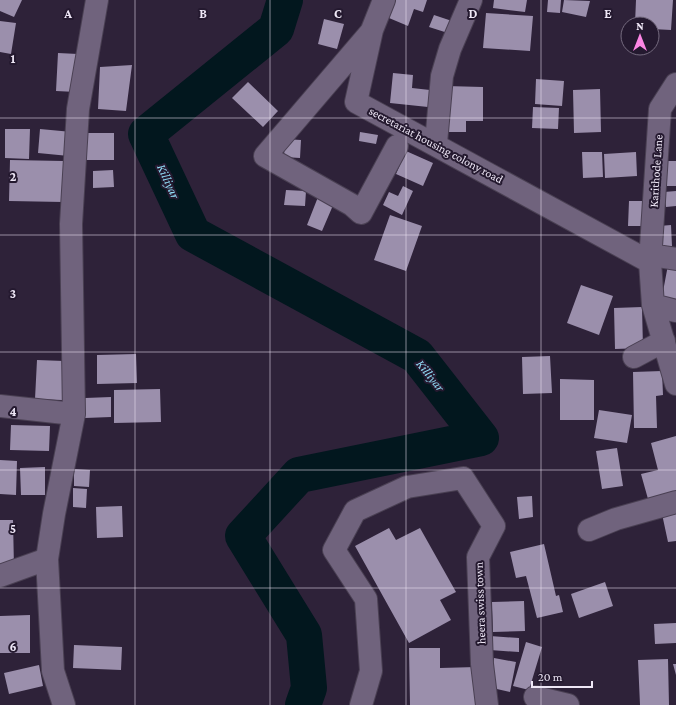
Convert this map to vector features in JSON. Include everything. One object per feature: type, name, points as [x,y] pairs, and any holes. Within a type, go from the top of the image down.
[{"type":"street","points":[[64,705],[53,671],[47,559],[54,514],[74,414],[71,224],[78,109],[97,0]]},
{"type":"street","name":"secretariat housing colony road","points":[[384,0],[372,30],[356,102],[436,143],[525,193],[650,258],[676,259]]},
{"type":"street","points":[[436,143],[442,76],[450,49],[472,0]]},
{"type":"street","points":[[372,30],[265,156],[352,205],[361,213],[397,146]]},
{"type":"street","name":"Karithode Lane","points":[[676,84],[660,109],[650,258],[652,305],[676,384]]},
{"type":"street","points":[[652,305],[676,311]]},
{"type":"street","points":[[634,357],[664,341]]},
{"type":"street","points":[[0,406],[74,414]]},
{"type":"street","name":"heera swiss town","points":[[361,705],[371,671],[366,599],[334,550],[355,511],[407,487],[463,478],[494,526],[478,557],[482,664],[487,705]]},
{"type":"street","points":[[589,530],[616,519],[676,502]]},
{"type":"street","points":[[0,576],[47,559]]},
{"type":"street","points":[[535,697],[568,705]]},
{"type":"building","points":[[0,0],[22,0],[14,17],[0,11]]},
{"type":"building","points":[[396,0],[427,0],[423,12],[414,9],[408,26],[389,18]]},
{"type":"building","points":[[494,0],[527,0],[525,12],[493,8]]},
{"type":"building","points":[[548,0],[561,0],[560,13],[547,12]]},
{"type":"building","points":[[564,0],[590,1],[586,17],[562,12]]},
{"type":"building","points":[[636,0],[673,0],[671,30],[660,29],[660,16],[635,16]]},
{"type":"building","points":[[486,13],[533,16],[530,51],[483,48]]},
{"type":"building","points":[[434,15],[455,22],[451,34],[429,27]]},
{"type":"building","points":[[324,19],[344,24],[337,49],[318,44]]},
{"type":"building","points":[[0,21],[16,23],[11,54],[0,52]]},
{"type":"building","points":[[58,53],[78,54],[76,92],[56,91]]},
{"type":"building","points":[[132,65],[126,111],[98,109],[100,67]]},
{"type":"building","points":[[393,73],[413,75],[412,88],[430,90],[428,107],[390,103]]},
{"type":"building","points":[[536,79],[564,81],[562,106],[535,104]]},
{"type":"building","points":[[248,82],[278,111],[263,127],[232,98]]},
{"type":"building","points":[[446,86],[483,87],[483,121],[466,121],[466,132],[446,132]]},
{"type":"building","points":[[600,89],[601,132],[574,133],[573,90]]},
{"type":"building","points":[[533,107],[559,108],[558,129],[532,128]]},
{"type":"building","points":[[5,129],[30,129],[29,159],[5,158]]},
{"type":"building","points":[[40,129],[72,132],[69,156],[38,153]]},
{"type":"building","points":[[360,132],[378,135],[376,144],[359,141]]},
{"type":"building","points":[[85,133],[114,133],[114,160],[85,160]]},
{"type":"building","points":[[285,139],[301,140],[300,158],[284,157]]},
{"type":"building","points":[[406,151],[433,163],[423,186],[396,174]]},
{"type":"building","points":[[582,152],[602,152],[603,177],[583,178]]},
{"type":"building","points":[[636,152],[637,176],[605,178],[604,154]]},
{"type":"building","points":[[10,160],[64,161],[63,202],[9,201]]},
{"type":"building","points":[[662,161],[676,161],[676,186],[661,186]]},
{"type":"building","points":[[113,170],[114,187],[93,188],[93,171]]},
{"type":"building","points":[[403,186],[413,191],[402,215],[383,205],[389,192],[398,196]]},
{"type":"building","points":[[286,190],[306,191],[305,206],[284,205]]},
{"type":"building","points":[[676,191],[676,206],[666,207],[664,192]]},
{"type":"building","points":[[318,197],[334,203],[322,231],[307,225]]},
{"type":"building","points":[[629,201],[644,201],[643,226],[628,226]]},
{"type":"building","points":[[390,215],[422,226],[406,271],[374,260]]},
{"type":"building","points":[[671,225],[672,246],[659,246],[659,226]]},
{"type":"building","points":[[668,265],[676,266],[676,304],[661,302]]},
{"type":"building","points":[[581,285],[613,296],[599,335],[567,323]]},
{"type":"building","points":[[642,307],[643,348],[615,349],[614,308]]},
{"type":"building","points":[[136,354],[137,383],[97,384],[97,355]]},
{"type":"building","points":[[550,356],[552,393],[523,394],[522,357]]},
{"type":"building","points":[[37,360],[64,361],[62,400],[35,399]]},
{"type":"building","points":[[662,371],[663,395],[656,396],[657,428],[634,428],[633,372]]},
{"type":"building","points":[[560,379],[594,380],[594,420],[560,420]]},
{"type":"building","points":[[160,389],[161,422],[114,423],[114,390]]},
{"type":"building","points":[[111,397],[111,417],[85,418],[85,398]]},
{"type":"building","points":[[599,410],[632,415],[627,443],[594,438]]},
{"type":"building","points":[[11,425],[50,426],[49,451],[10,450]]},
{"type":"building","points":[[676,436],[676,492],[648,499],[641,474],[658,470],[651,443]]},
{"type":"building","points":[[617,448],[623,486],[602,489],[596,451]]},
{"type":"building","points":[[0,460],[17,461],[16,495],[0,494]]},
{"type":"building","points":[[45,467],[45,495],[21,495],[20,468]]},
{"type":"building","points":[[74,469],[90,470],[89,487],[74,486]]},
{"type":"building","points":[[73,488],[87,489],[86,508],[73,507]]},
{"type":"building","points":[[532,496],[533,517],[519,519],[517,497]]},
{"type":"building","points":[[122,506],[123,537],[97,538],[96,507]]},
{"type":"building","points":[[676,511],[676,541],[668,542],[662,514]]},
{"type":"building","points":[[0,520],[13,520],[14,568],[0,568]]},
{"type":"building","points":[[389,528],[396,540],[420,528],[456,592],[440,600],[451,620],[409,643],[355,546]]},
{"type":"building","points":[[544,544],[556,596],[559,595],[563,612],[537,618],[526,576],[516,578],[510,552]]},
{"type":"building","points":[[605,582],[613,606],[579,618],[571,594]]},
{"type":"building","points":[[524,601],[525,631],[493,632],[492,602]]},
{"type":"building","points":[[30,615],[30,653],[0,653],[0,616]]},
{"type":"building","points":[[676,623],[676,643],[655,644],[654,624]]},
{"type":"building","points":[[490,636],[519,638],[519,652],[490,650]]},
{"type":"building","points":[[526,642],[542,647],[529,690],[513,686]]},
{"type":"building","points":[[74,645],[122,647],[121,670],[73,668]]},
{"type":"building","points":[[409,648],[440,648],[440,668],[476,667],[476,705],[410,705]]},
{"type":"building","points":[[494,658],[516,662],[510,692],[488,687]]},
{"type":"building","points":[[668,659],[669,705],[640,705],[638,660]]},
{"type":"building","points":[[673,664],[676,664],[676,675]]},
{"type":"building","points":[[39,665],[43,686],[9,694],[4,673]]},
{"type":"waterway","name":"Killiyar","points":[[285,0],[276,29],[146,134],[193,234],[417,356],[481,438],[299,475],[243,536],[304,635],[309,688],[303,705]]}]
